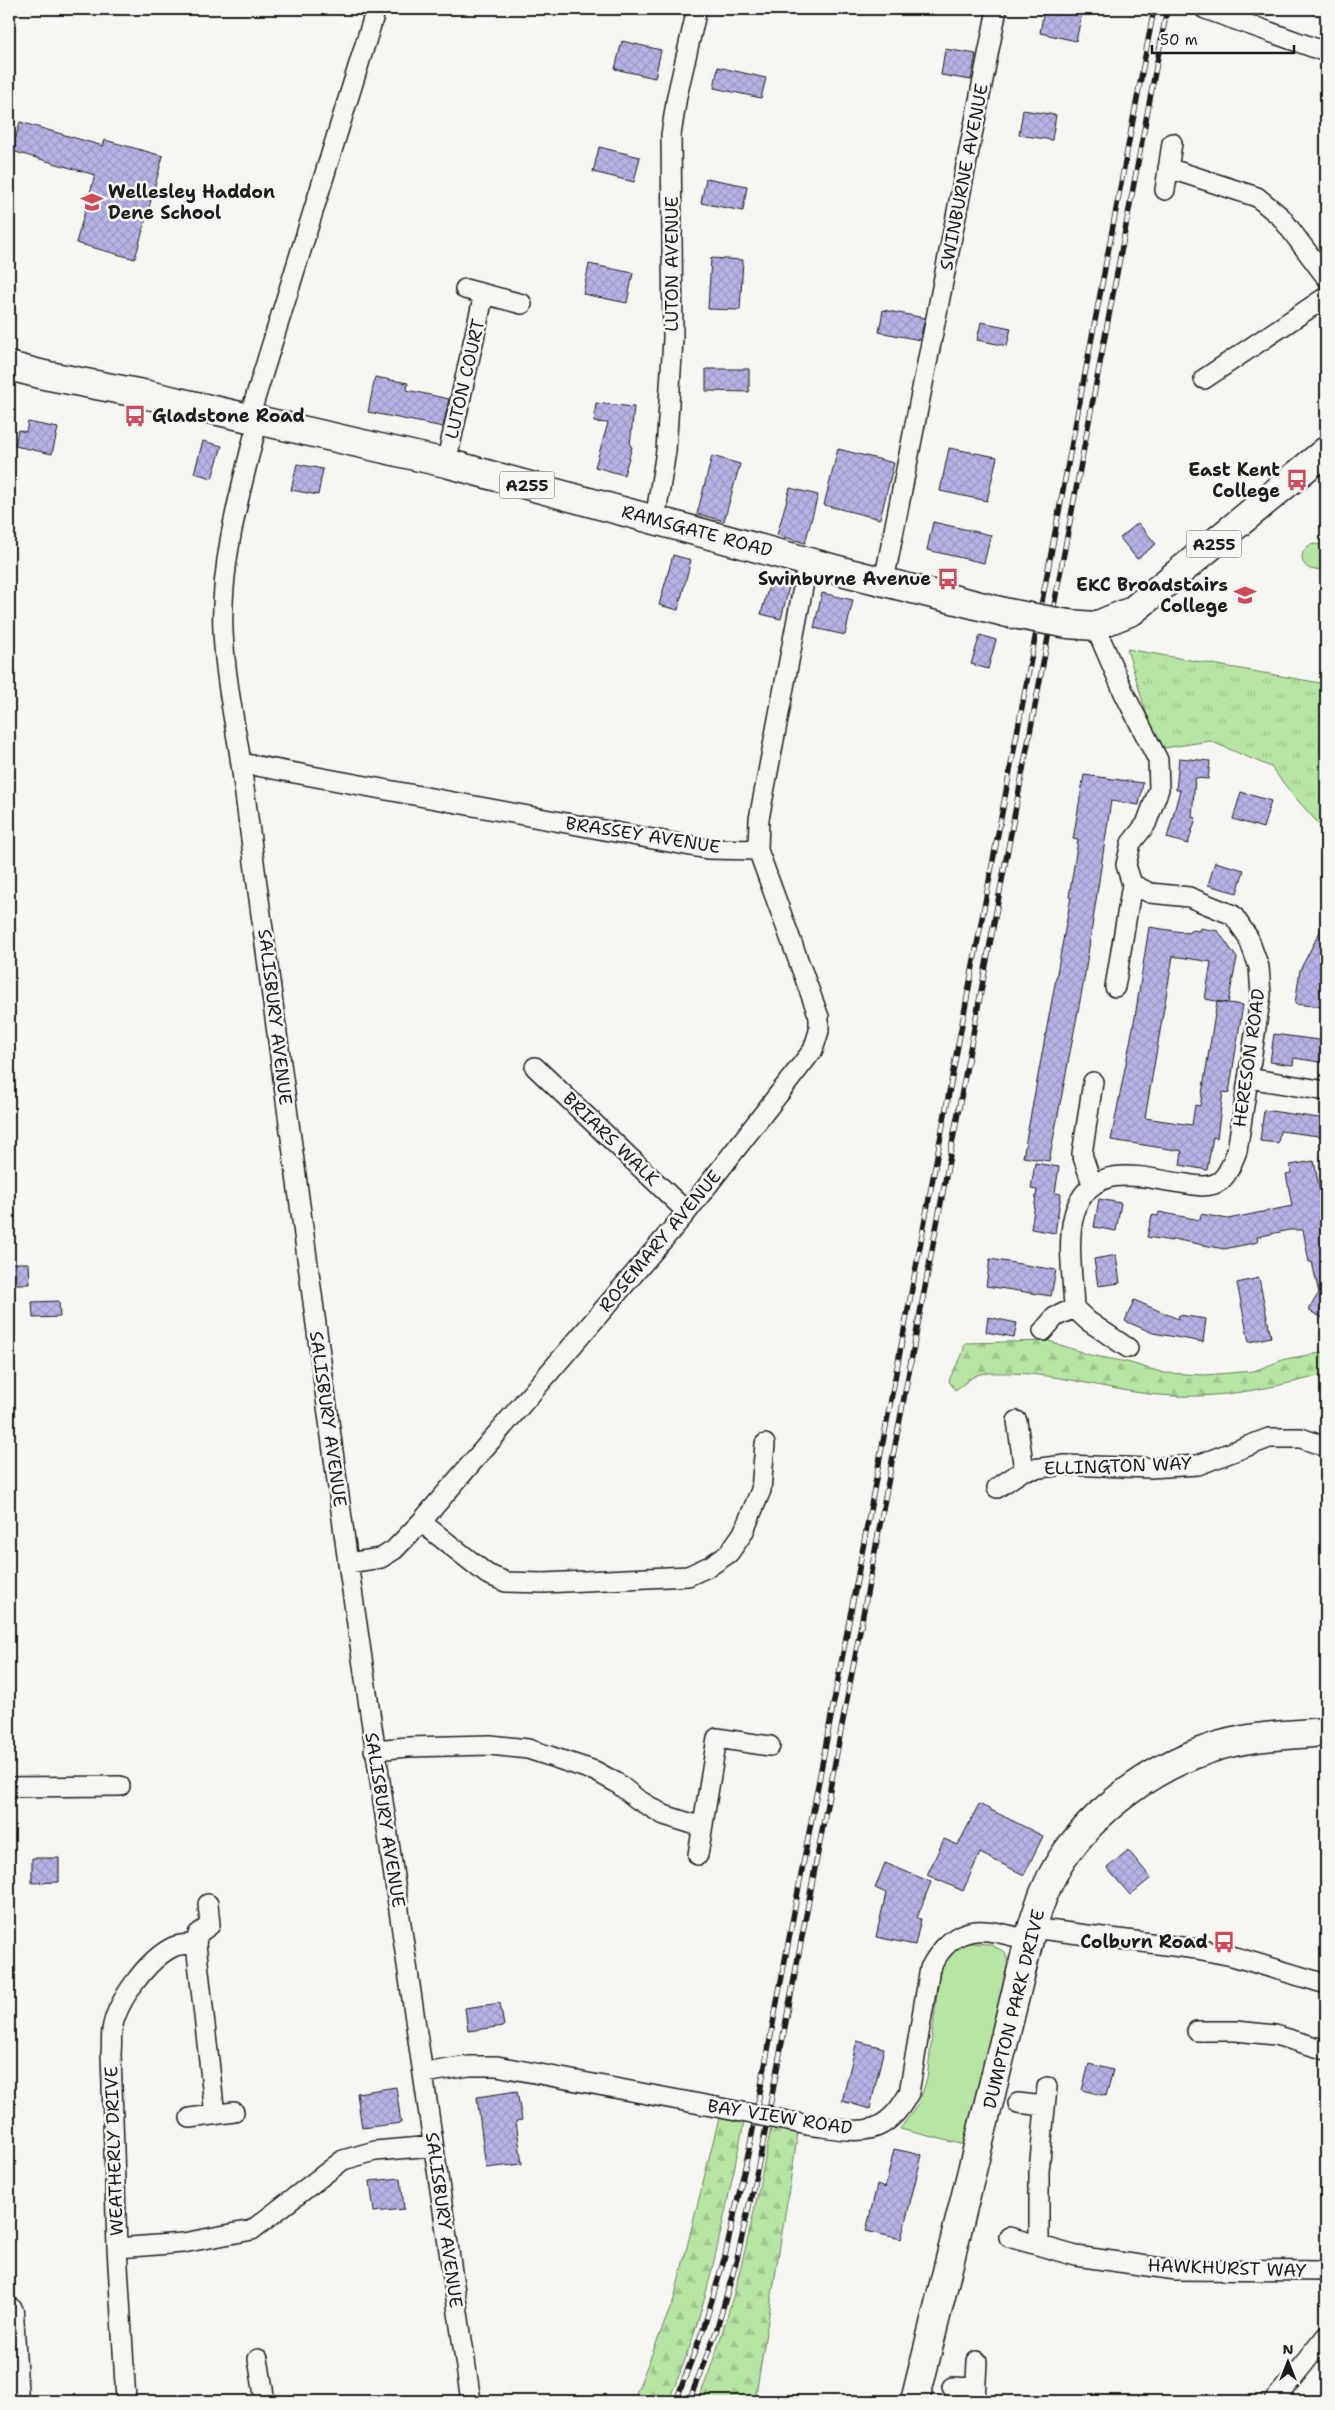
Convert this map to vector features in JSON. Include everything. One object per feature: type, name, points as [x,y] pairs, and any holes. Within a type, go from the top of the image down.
[{"type":"main road","name":"RAMSGATE ROAD","points":[[9,366],[44,375],[148,395],[251,427],[446,463],[808,562],[1008,613],[1082,625]]},
{"type":"main road","name":"RAMSGATE ROAD","points":[[9,384],[44,375]]},
{"type":"main road","name":"A255","points":[[1082,625],[1132,611],[1326,451]]},
{"type":"main road","name":"DUMPTON PARK DRIVE","points":[[915,2401],[1031,1934],[1050,1882],[1075,1841],[1114,1803],[1143,1780],[1181,1760],[1230,1743],[1257,1738],[1326,1732]]},
{"type":"main road","points":[[9,2312],[14,2401]]},
{"type":"street","points":[[251,427],[376,9]]},
{"type":"street","name":"LUTON AVENUE","points":[[655,520],[666,451],[673,339],[671,135],[677,96],[697,9]]},
{"type":"street","name":"SWINBURNE AVENUE","points":[[884,581],[997,9]]},
{"type":"street","points":[[1205,9],[1326,52]]},
{"type":"street","points":[[1165,190],[1172,143]]},
{"type":"street","points":[[1168,168],[1257,197],[1281,217],[1326,277]]},
{"type":"street","name":"LUTON COURT","points":[[465,289],[522,304]]},
{"type":"street","name":"LUTON COURT","points":[[446,463],[484,294]]},
{"type":"street","points":[[1204,379],[1326,297]]},
{"type":"street","name":"SALISBURY AVENUE","points":[[251,427],[226,565],[223,631],[228,691],[241,763],[374,1750],[424,2073],[471,2401]]},
{"type":"street","points":[[758,850],[759,819],[808,562]]},
{"type":"street","points":[[1082,625],[1124,693],[1158,760],[1159,789],[1146,824],[1131,843],[1126,865],[1132,884],[1115,987]]},
{"type":"street","name":"BRASSEY AVENUE","points":[[241,763],[707,849],[758,850]]},
{"type":"street","name":"ROSEMARY AVENUE","points":[[348,1563],[381,1558],[394,1550],[421,1522],[687,1212],[814,1050],[819,1031],[819,1017],[758,850]]},
{"type":"street","name":"HERESON ROAD","points":[[1092,1184],[1110,1177],[1132,1175],[1206,1187],[1220,1180],[1231,1165],[1237,1151],[1261,995],[1259,967],[1248,937],[1233,915],[1189,897],[1150,893],[1132,884]]},
{"type":"street","name":"BRIARS WALK","points":[[535,1066],[687,1212]]},
{"type":"street","points":[[1248,1078],[1326,1091]]},
{"type":"street","points":[[1093,1082],[1082,1154],[1092,1184],[1077,1206],[1070,1247],[1074,1308],[1088,1321],[1128,1348]]},
{"type":"street","points":[[1043,1331],[1055,1317],[1074,1308]]},
{"type":"street","name":"ELLINGTON WAY","points":[[1017,1421],[1024,1470]]},
{"type":"street","name":"ELLINGTON WAY","points":[[997,1488],[1024,1470],[1065,1466],[1150,1468],[1198,1465],[1268,1438],[1301,1438],[1326,1447]]},
{"type":"street","points":[[421,1522],[487,1574],[506,1582],[530,1584],[688,1576],[710,1566],[728,1553],[743,1533],[761,1490],[765,1444]]},
{"type":"street","points":[[698,1855],[717,1738],[770,1746]]},
{"type":"street","points":[[374,1750],[408,1746],[490,1745],[528,1749],[595,1771],[617,1783],[637,1799],[664,1815],[702,1827]]},
{"type":"street","points":[[9,1787],[121,1786]]},
{"type":"street","points":[[190,2118],[225,2114],[196,1944],[198,1934],[210,1925],[208,1904]]},
{"type":"street","name":"BAY VIEW ROAD","points":[[424,2073],[469,2066],[497,2066],[808,2124],[865,2130],[878,2128],[893,2118],[909,2093],[930,1968],[939,1951],[962,1934],[984,1930],[1197,1949],[1232,1956],[1326,1984]]},
{"type":"street","name":"WEATHERLY DRIVE","points":[[126,2401],[117,2248],[111,2053],[113,2028],[132,1989],[154,1959],[175,1946],[196,1944]]},
{"type":"street","points":[[1197,2031],[1236,2031],[1275,2035],[1326,2050]]},
{"type":"street","points":[[1018,2103],[1045,2097],[1039,2171],[1039,2245]]},
{"type":"street","points":[[117,2248],[183,2243],[252,2230],[343,2160],[375,2150],[433,2146]]},
{"type":"street","name":"HAWKHURST WAY","points":[[1009,2237],[1076,2256],[1176,2270],[1326,2271]]},
{"type":"street","points":[[1274,2401],[1326,2336]]},
{"type":"street","points":[[258,2359],[266,2401]]},
{"type":"street","points":[[952,2386],[975,2395],[977,2360]]},
{"type":"green space","points":[[1315,544],[1324,548],[1328,557],[1324,566],[1315,570],[1306,566],[1302,557],[1306,548]]},
{"type":"green space","points":[[1127,649],[1326,684],[1326,832],[1271,767],[1210,741],[1157,749]]},
{"type":"green space","points":[[1049,1341],[1090,1355],[1127,1362],[1164,1373],[1205,1375],[1254,1371],[1285,1359],[1326,1352],[1326,1374],[1250,1391],[1192,1396],[1131,1392],[1049,1376],[1029,1374],[981,1374],[955,1390],[949,1381],[962,1355],[965,1343]]},
{"type":"green space","points":[[969,1943],[989,1944],[1005,1952],[1010,1966],[969,2146],[900,2129],[919,2103],[927,2079],[939,1976],[950,1955],[958,1948]]},
{"type":"green space","points":[[719,2118],[744,2123],[713,2265],[694,2335],[668,2401],[633,2401],[674,2299]]},
{"type":"green space","points":[[771,2128],[798,2133],[755,2401],[698,2401],[732,2301],[757,2198]]},
{"type":"building","points":[[1044,9],[1083,9],[1076,41],[1040,33]]},
{"type":"building","points":[[622,41],[661,50],[655,78],[615,69]]},
{"type":"building","points":[[945,49],[976,54],[971,80],[941,75]]},
{"type":"building","points":[[718,67],[766,78],[761,98],[714,88]]},
{"type":"building","points":[[1023,110],[1056,115],[1052,140],[1019,135]]},
{"type":"building","points":[[20,122],[103,146],[105,140],[163,156],[135,259],[76,243],[95,175],[12,151]]},
{"type":"building","points":[[599,147],[640,157],[634,182],[593,172]]},
{"type":"building","points":[[706,178],[747,186],[743,211],[701,203]]},
{"type":"building","points":[[711,258],[743,260],[740,310],[708,309]]},
{"type":"building","points":[[589,264],[633,273],[627,303],[583,294]]},
{"type":"building","points":[[883,310],[925,318],[920,340],[879,332]]},
{"type":"building","points":[[981,322],[1011,328],[1007,346],[977,340]]},
{"type":"building","points":[[706,369],[749,369],[749,392],[706,391]]},
{"type":"building","points":[[375,377],[408,383],[407,390],[449,399],[443,427],[368,412]]},
{"type":"building","points":[[596,403],[634,407],[630,446],[632,447],[624,475],[595,467],[608,423],[594,422]]},
{"type":"building","points":[[28,422],[58,428],[52,454],[15,446],[18,430],[26,432]]},
{"type":"building","points":[[203,441],[222,446],[212,478],[194,473]]},
{"type":"building","points":[[949,448],[997,457],[987,501],[940,491]]},
{"type":"building","points":[[838,449],[894,463],[880,519],[824,505]]},
{"type":"building","points":[[712,456],[740,464],[724,521],[697,514]]},
{"type":"building","points":[[297,464],[323,469],[318,495],[291,490]]},
{"type":"building","points":[[790,488],[818,495],[805,543],[777,535]]},
{"type":"building","points":[[933,522],[991,535],[984,563],[927,550]]},
{"type":"building","points":[[1138,523],[1156,544],[1137,559],[1120,538]]},
{"type":"building","points":[[673,555],[691,560],[678,610],[659,605]]},
{"type":"building","points":[[770,582],[789,587],[781,619],[761,614]]},
{"type":"building","points":[[822,593],[853,600],[845,635],[814,628]]},
{"type":"building","points":[[980,635],[996,640],[988,669],[971,664]]},
{"type":"building","points":[[1179,758],[1210,761],[1208,779],[1195,778],[1192,817],[1196,818],[1188,844],[1167,838],[1180,790],[1176,790]]},
{"type":"building","points":[[1084,775],[1143,783],[1139,805],[1111,801],[1084,980],[1049,1161],[1023,1157],[1071,897],[1069,897],[1078,840],[1073,839]]},
{"type":"building","points":[[1241,792],[1271,801],[1263,828],[1233,819]]},
{"type":"building","points":[[1215,862],[1244,870],[1237,893],[1208,885]]},
{"type":"building","points":[[1326,920],[1326,977],[1322,1007],[1295,1004],[1300,970]]},
{"type":"building","points":[[1149,927],[1189,933],[1190,930],[1199,931],[1200,928],[1218,931],[1237,958],[1228,1003],[1243,1005],[1229,1093],[1223,1092],[1217,1138],[1213,1137],[1207,1170],[1180,1165],[1182,1151],[1111,1140],[1135,1017]],"holes":[[[1173,956],[1211,962],[1205,999],[1227,1003],[1217,1002],[1200,1106],[1195,1105],[1192,1125],[1145,1118]]]},
{"type":"building","points":[[1274,1034],[1326,1041],[1326,1063],[1294,1058],[1293,1065],[1270,1062]]},
{"type":"building","points":[[1264,1110],[1326,1119],[1326,1137],[1280,1131],[1278,1143],[1260,1141]]},
{"type":"building","points":[[1314,1161],[1322,1202],[1324,1202],[1326,1211],[1326,1320],[1308,1310],[1319,1293],[1312,1262],[1309,1262],[1303,1230],[1289,1230],[1257,1237],[1258,1242],[1224,1249],[1173,1239],[1172,1241],[1147,1237],[1152,1215],[1158,1216],[1159,1212],[1200,1220],[1201,1214],[1228,1219],[1292,1206],[1286,1174],[1291,1173],[1290,1165]]},
{"type":"building","points":[[1035,1163],[1059,1167],[1055,1193],[1061,1194],[1055,1233],[1031,1229],[1037,1190],[1031,1189]]},
{"type":"building","points":[[1099,1199],[1121,1203],[1116,1231],[1094,1227]]},
{"type":"building","points":[[1116,1255],[1120,1283],[1098,1286],[1094,1259]]},
{"type":"building","points":[[990,1259],[1056,1270],[1051,1296],[986,1286]]},
{"type":"building","points":[[9,1263],[29,1263],[30,1284],[9,1284]]},
{"type":"building","points":[[1259,1278],[1271,1337],[1249,1342],[1237,1283]]},
{"type":"building","points":[[1134,1300],[1178,1319],[1179,1315],[1206,1319],[1203,1342],[1153,1333],[1125,1321]]},
{"type":"building","points":[[59,1301],[60,1317],[33,1318],[32,1302]]},
{"type":"building","points":[[988,1317],[1017,1323],[1014,1337],[986,1332]]},
{"type":"building","points":[[979,1804],[1043,1836],[1024,1875],[980,1853],[963,1891],[927,1875],[944,1839],[958,1845]]},
{"type":"building","points":[[1128,1850],[1151,1878],[1130,1895],[1107,1868]]},
{"type":"building","points":[[32,1858],[59,1858],[59,1882],[32,1883]]},
{"type":"building","points":[[885,1863],[931,1882],[917,1918],[921,1919],[915,1945],[876,1937],[886,1893],[875,1888]]},
{"type":"building","points":[[500,2003],[504,2026],[468,2031],[465,2008]]},
{"type":"building","points":[[857,2041],[884,2048],[870,2109],[842,2101]]},
{"type":"building","points":[[1089,2064],[1113,2070],[1106,2096],[1082,2090]]},
{"type":"building","points":[[396,2087],[401,2123],[362,2128],[357,2093]]},
{"type":"building","points":[[517,2091],[522,2120],[516,2121],[522,2164],[486,2168],[477,2097]]},
{"type":"building","points":[[894,2149],[922,2155],[901,2239],[866,2231],[877,2185],[885,2188]]},
{"type":"building","points":[[401,2178],[404,2209],[374,2212],[370,2181]]},
{"type":"railway","points":[[676,2401],[704,2327],[725,2256],[750,2145],[1154,9]]},
{"type":"railway","points":[[689,2401],[716,2332],[737,2259],[762,2148],[1167,9]]},
{"type":"place","name":"Wellesley Haddon Dene School","points":[[92,202]]},
{"type":"place","name":"Gladstone Road","points":[[135,416]]},
{"type":"place","name":"East Kent College","points":[[1297,480]]},
{"type":"place","name":"Swinburne Avenue","points":[[948,579]]},
{"type":"place","name":"EKC Broadstairs College","points":[[1245,595]]},
{"type":"place","name":"Colburn Road","points":[[1224,1942]]}]
